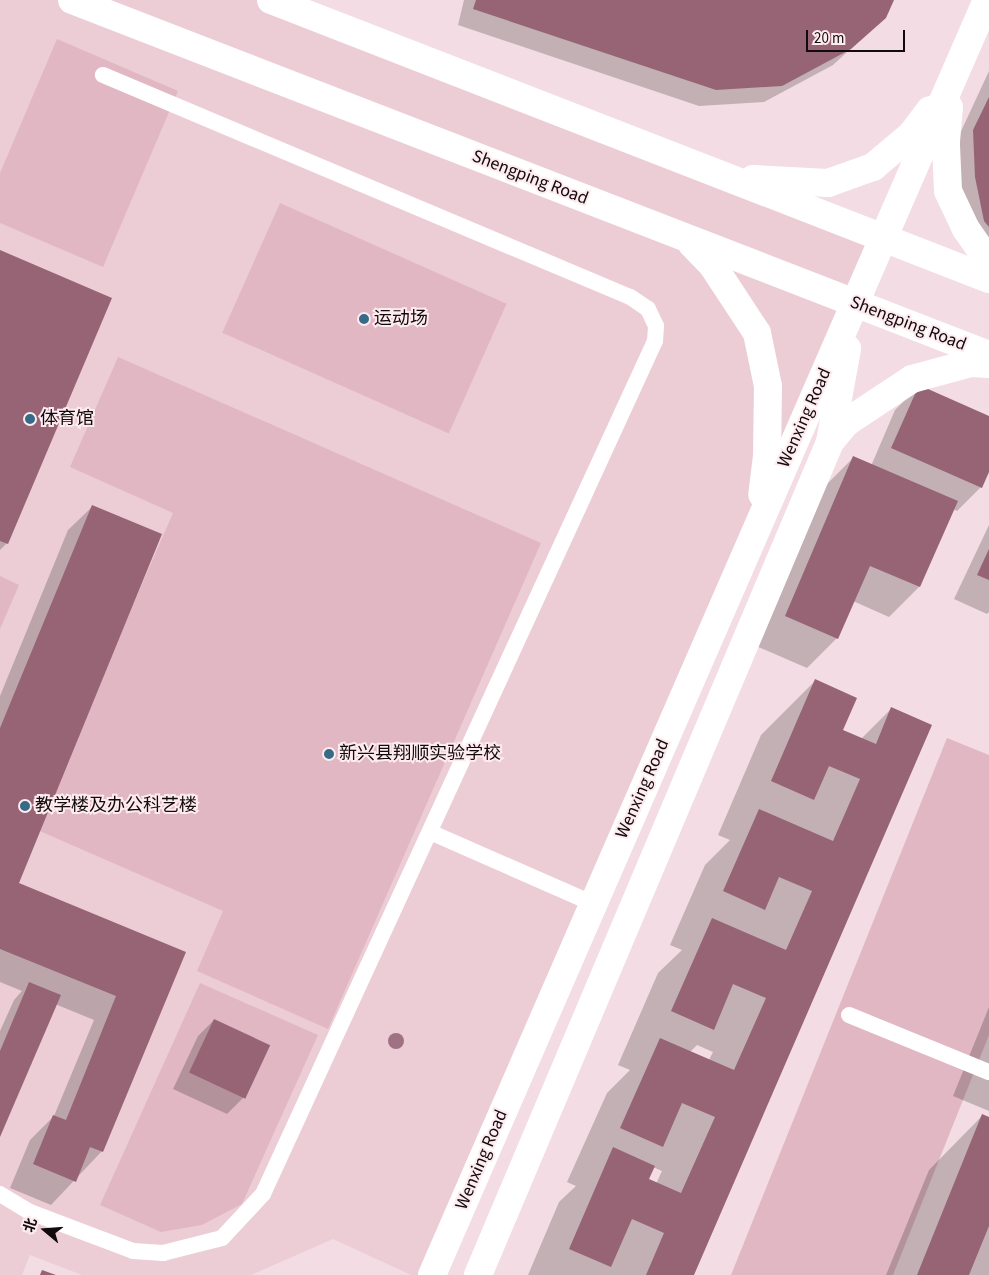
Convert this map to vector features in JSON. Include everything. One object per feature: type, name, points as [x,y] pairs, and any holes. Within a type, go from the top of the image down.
[{"type":"street","name":"Shengping Road","points":[[72,0],[989,355]]},
{"type":"street","points":[[271,0],[989,279]]},
{"type":"street","name":"Wenxing Road","points":[[432,1275],[592,903],[987,0]]},
{"type":"street","points":[[728,178],[828,183],[873,167],[912,134],[951,83]]},
{"type":"street","points":[[951,83],[946,145],[948,191],[966,229],[989,262]]},
{"type":"street","points":[[688,239],[712,266],[757,333],[768,386],[767,456],[758,524]]},
{"type":"street","name":"Wenxing Road","points":[[481,1267],[830,442],[855,303]]},
{"type":"street","points":[[830,442],[847,422],[912,379],[971,363],[989,364]]},
{"type":"street","points":[[446,1243],[481,1267]]},
{"type":"lane","points":[[0,1194],[30,1212],[133,1251],[163,1253],[222,1238],[263,1194],[656,341],[656,326],[648,309],[630,298],[103,75]]},
{"type":"lane","points":[[430,832],[592,903]]},
{"type":"lane","points":[[848,1015],[989,1072]]},
{"type":"shaded area","name":"新兴县翔顺实验学校","points":[[0,0],[271,0],[884,238],[432,1275],[411,1275],[333,1239],[251,1275],[82,1275],[30,1255],[22,1275],[0,1275]]},
{"type":"shaded area","points":[[57,39],[178,91],[103,267],[0,223],[0,173]]},
{"type":"shaded area","name":"运动场","points":[[280,203],[507,304],[449,434],[222,333]]},
{"type":"shaded area","points":[[118,357],[541,543],[328,1029],[197,971],[223,911],[35,829],[173,513],[70,467]]},
{"type":"shaded area","points":[[0,576],[19,585],[0,629]]},
{"type":"shaded area","points":[[947,738],[989,755],[989,1035],[893,1275],[731,1275]]},
{"type":"shaded area","points":[[200,983],[318,1035],[242,1204],[202,1225],[161,1232],[100,1205]]},
{"type":"building","points":[[476,0],[894,0],[886,18],[851,49],[782,86],[716,90],[473,9]]},
{"type":"building","points":[[989,97],[989,227],[984,221],[975,177],[973,130]]},
{"type":"building","name":"体育馆","points":[[0,250],[112,298],[8,544],[0,541]]},
{"type":"building","points":[[919,385],[989,416],[989,472],[982,488],[891,448]]},
{"type":"building","points":[[853,456],[958,501],[920,587],[870,566],[838,639],[785,616]]},
{"type":"building","name":"教学楼及办公科艺楼","points":[[92,505],[162,534],[19,883],[186,952],[103,1152],[90,1147],[76,1182],[33,1164],[53,1115],[66,1120],[116,996],[0,949],[0,728]]},
{"type":"building","points":[[989,549],[989,580],[977,575]]},
{"type":"building","points":[[815,679],[857,698],[843,730],[876,744],[891,707],[932,725],[694,1275],[646,1275],[664,1233],[632,1219],[611,1267],[569,1249],[613,1147],[655,1166],[649,1179],[681,1193],[715,1117],[682,1103],[663,1147],[620,1128],[660,1038],[734,1070],[766,998],[733,984],[714,1030],[671,1011],[712,918],[786,950],[812,891],[779,877],[765,910],[723,891],[759,809],[833,841],[860,779],[829,766],[814,800],[771,781]]},
{"type":"building","points":[[29,982],[61,995],[0,1137],[0,1051]]},
{"type":"building","points":[[214,1019],[270,1045],[245,1099],[189,1072]]},
{"type":"building","points":[[982,1114],[989,1117],[989,1226],[969,1275],[917,1275]]},
{"type":"building","points":[[42,1270],[56,1275],[40,1275]]},
{"type":"place","name":"运动场","points":[[364,319]]},
{"type":"place","name":"体育馆","points":[[30,419]]},
{"type":"place","name":"新兴县翔顺实验学校","points":[[329,754]]},
{"type":"place","name":"教学楼及办公科艺楼","points":[[25,806]]}]
